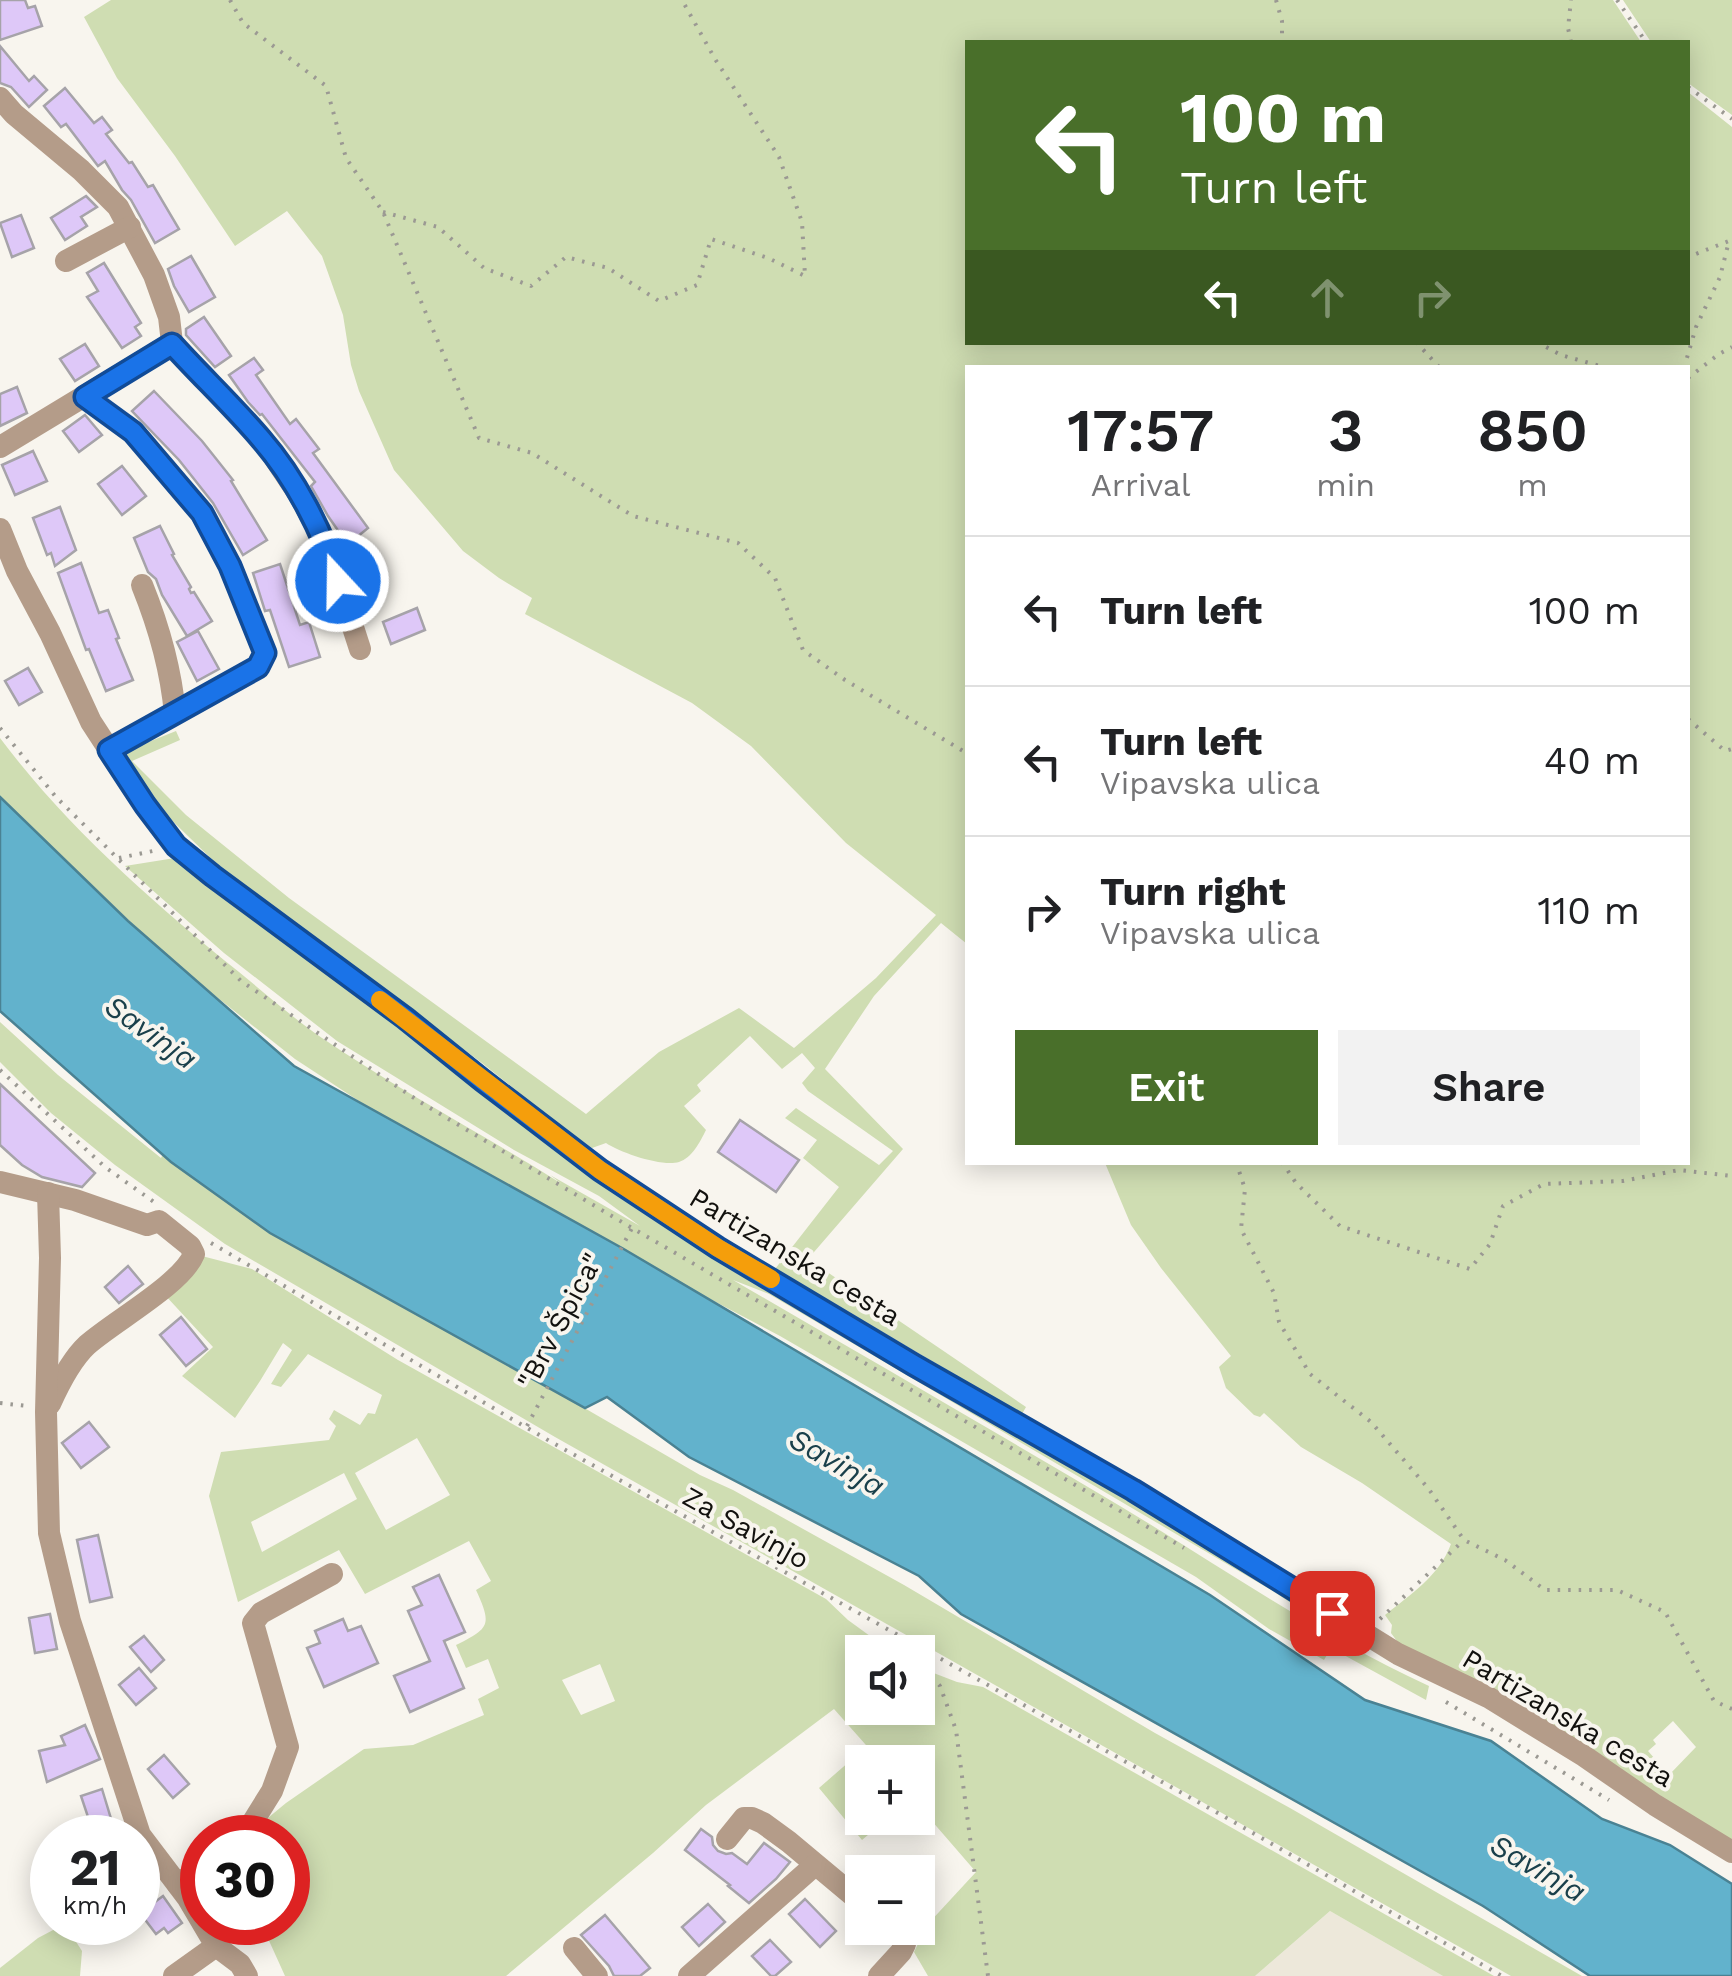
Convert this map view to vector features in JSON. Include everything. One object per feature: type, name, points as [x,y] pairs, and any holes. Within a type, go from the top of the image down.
[{"type":"street","points":[[0,98],[118,206],[154,275],[169,317],[172,344],[263,442],[299,495],[327,547],[360,649]]},
{"type":"street","points":[[66,261],[130,227]]},
{"type":"street","points":[[0,448],[172,344]]},
{"type":"street","points":[[85,397],[133,432],[202,513],[230,566],[265,653],[258,667],[109,750]]},
{"type":"street","name":"Partizanska cesta","points":[[0,529],[17,572],[109,750],[176,846],[229,888],[405,1018],[600,1170],[703,1238],[1133,1490],[1398,1654],[1488,1698],[1732,1852]]},
{"type":"street","points":[[142,584],[172,678],[175,714]]},
{"type":"street","points":[[0,1182],[75,1200],[147,1226],[159,1221],[190,1246],[194,1254],[181,1274],[84,1348],[46,1412]]},
{"type":"street","points":[[48,1193],[49,1533],[70,1621],[133,1815]]},
{"type":"street","points":[[256,1815],[272,1791],[288,1747],[253,1624],[261,1613],[332,1574]]},
{"type":"street","points":[[727,1839],[744,1818],[752,1818],[789,1842],[845,1889]]},
{"type":"street","points":[[160,1863],[188,1897],[216,1946],[240,1964],[247,1976]]},
{"type":"street","points":[[689,1976],[815,1865]]},
{"type":"street","points":[[879,1976],[904,1945]]},
{"type":"street","points":[[174,1976],[216,1946]]},
{"type":"street","points":[[574,1948],[597,1976]]},
{"type":"path","points":[[230,0],[242,23],[326,86],[346,158],[382,212],[479,438],[532,453],[633,516],[738,542],[775,578],[803,650],[965,752]]},
{"type":"path","points":[[382,212],[438,228],[484,268],[531,286],[566,256],[608,268],[659,301],[697,285],[711,239],[768,258],[805,276],[802,222],[779,157],[682,0]]},
{"type":"path","points":[[1276,0],[1282,40]]},
{"type":"path","points":[[1571,0],[1571,40]]},
{"type":"path","points":[[1617,0],[1645,40]]},
{"type":"path","points":[[1690,88],[1732,119]]},
{"type":"path","points":[[1690,255],[1731,240]]},
{"type":"path","points":[[1685,365],[1731,240]]},
{"type":"path","points":[[1419,345],[1437,365]]},
{"type":"path","points":[[1542,345],[1597,365]]},
{"type":"path","points":[[1690,376],[1732,347]]},
{"type":"path","points":[[1690,721],[1726,752],[1732,748]]},
{"type":"path","points":[[0,728],[56,796],[241,981],[420,1102],[1193,1553]]},
{"type":"path","points":[[119,858],[176,846]]},
{"type":"path","points":[[0,1070],[105,1167],[153,1201]]},
{"type":"path","points":[[1237,1165],[1246,1190],[1241,1229],[1274,1293],[1279,1322],[1310,1374],[1371,1422],[1428,1488],[1464,1540],[1505,1560],[1545,1590],[1617,1590],[1665,1612],[1714,1701],[1732,1709]]},
{"type":"path","points":[[1284,1165],[1296,1183],[1340,1226],[1470,1269],[1490,1244],[1503,1206],[1544,1184],[1623,1181],[1679,1170],[1732,1176]]},
{"type":"path","name":"\"Brv Špica\"","points":[[527,1426],[632,1228]]},
{"type":"path","name":"Za Savinjo","points":[[201,1236],[527,1426],[1225,1816],[1502,1976]]},
{"type":"path","points":[[0,1403],[46,1412]]},
{"type":"path","points":[[1376,1622],[1464,1540]]},
{"type":"path","points":[[892,1632],[895,1635]]},
{"type":"path","points":[[935,1680],[956,1730],[988,1976]]},
{"type":"path","points":[[1433,1693],[1620,1807]]},
{"type":"shaded area","points":[[1330,1911],[1443,1976],[1255,1976]]},
{"type":"green space","points":[[111,0],[1613,0],[1640,40],[965,40],[965,345],[1690,345],[1690,94],[1732,127],[1732,1847],[1402,1648],[1385,1615],[1432,1575],[1451,1544],[1301,1447],[1264,1413],[1260,1417],[1254,1415],[1226,1388],[1219,1367],[1231,1356],[1131,1225],[1106,1165],[1690,1165],[1690,365],[965,365],[965,942],[941,923],[874,996],[825,1069],[903,1149],[808,1259],[1026,1407],[1022,1414],[775,1269],[839,1187],[803,1158],[817,1140],[785,1118],[796,1108],[879,1165],[893,1151],[808,1091],[802,1083],[815,1068],[802,1053],[782,1069],[750,1036],[697,1085],[701,1091],[684,1106],[706,1130],[684,1160],[652,1161],[606,1143],[592,1148],[227,874],[153,802],[124,759],[126,751],[176,731],[180,740],[132,761],[186,815],[289,898],[586,1114],[659,1052],[739,1008],[794,1048],[876,978],[936,915],[846,843],[751,746],[692,703],[525,614],[532,598],[463,551],[394,470],[359,391],[343,315],[322,256],[287,211],[235,246],[117,78],[84,17]],"holes":[[[1673,1721],[1696,1747],[1669,1775],[1648,1751],[1656,1744],[1653,1740]]]},
{"type":"green space","points":[[1623,0],[1732,0],[1732,115],[1690,84],[1690,40],[1650,40]]},
{"type":"green space","points":[[0,738],[53,802],[143,891],[322,1038],[562,1184],[550,1175],[640,1226],[599,1196],[514,1150],[337,1041],[224,953],[125,866],[175,858],[528,1125],[1332,1619],[1330,1628],[769,1294],[733,1280],[1120,1506],[1311,1624],[1429,1686],[1426,1700],[1331,1648],[1324,1660],[1269,1629],[1196,1577],[780,1336],[591,1236],[397,1126],[295,1059],[140,931],[0,797]]},
{"type":"green space","points":[[0,1022],[58,1075],[161,1158],[164,1152],[474,1344],[700,1475],[904,1585],[1582,1976],[1511,1976],[935,1651],[935,1635],[906,1635],[555,1437],[225,1244],[115,1165],[51,1113],[0,1062]]},
{"type":"green space","points":[[198,1255],[252,1269],[398,1360],[826,1599],[869,1635],[845,1635],[845,1721],[834,1709],[706,1805],[506,1976],[285,1976],[271,1945],[310,1945],[310,1815],[272,1815],[364,1749],[413,1745],[484,1715],[478,1699],[499,1688],[488,1659],[466,1668],[456,1645],[485,1624],[476,1590],[491,1581],[469,1541],[365,1594],[339,1550],[238,1602],[209,1496],[221,1452],[329,1440],[336,1426],[329,1419],[334,1410],[360,1425],[368,1413],[375,1414],[382,1395],[308,1354],[281,1387],[271,1384],[292,1350],[283,1343],[235,1418],[182,1376],[213,1347],[164,1294]],"holes":[[[417,1438],[450,1495],[386,1530],[355,1473]],[[344,1473],[357,1499],[262,1552],[251,1522]],[[600,1664],[615,1701],[581,1715],[562,1680]]]},
{"type":"green space","points":[[935,1674],[983,1687],[1494,1976],[1443,1976],[1330,1911],[1255,1976],[928,1976],[914,1952],[917,1945],[935,1945],[935,1916],[976,1872],[935,1825],[935,1745],[866,1745],[848,1725],[935,1725]]},
{"type":"green space","points":[[845,1765],[845,1819],[819,1788]]},
{"type":"green space","points":[[30,1944],[78,1945],[82,1951],[80,1976],[0,1976],[0,1968]]},
{"type":"water","name":"Savinja","points":[[0,797],[128,921],[294,1066],[622,1248],[1210,1595],[1365,1700],[1491,1741],[1602,1819],[1670,1845],[1732,1884],[1732,1976],[1590,1976],[1483,1906],[961,1614],[919,1576],[689,1457],[607,1397],[585,1408],[270,1233],[171,1162],[0,1011]]},
{"type":"building","points":[[0,0],[25,0],[28,8],[35,6],[42,26],[0,40]]},
{"type":"building","points":[[0,46],[29,81],[34,76],[47,90],[29,107],[11,87],[0,83]]},
{"type":"building","points":[[65,88],[94,123],[102,117],[112,130],[106,134],[148,187],[153,185],[179,229],[155,243],[105,161],[98,166],[66,124],[61,127],[44,106]]},
{"type":"building","points":[[86,196],[97,207],[81,217],[87,226],[65,240],[51,218]]},
{"type":"building","points":[[21,215],[34,248],[12,257],[0,223]]},
{"type":"building","points":[[191,256],[215,297],[189,312],[168,269]]},
{"type":"building","points":[[104,263],[141,323],[135,327],[141,336],[122,348],[87,297],[98,291],[87,273]]},
{"type":"building","points":[[204,317],[231,356],[215,367],[186,335],[186,329]]},
{"type":"building","points":[[85,344],[99,366],[75,381],[60,359]]},
{"type":"building","points":[[254,358],[263,370],[256,375],[290,424],[296,419],[319,449],[313,453],[368,528],[357,537],[379,570],[358,584],[342,545],[346,542],[311,486],[315,482],[229,375]]},
{"type":"building","points":[[17,387],[27,413],[0,426],[0,394]]},
{"type":"building","points":[[154,391],[233,480],[267,540],[243,555],[213,503],[132,411]]},
{"type":"building","points":[[85,415],[102,435],[79,452],[63,431]]},
{"type":"building","points":[[33,451],[47,481],[15,495],[2,465]]},
{"type":"building","points":[[122,466],[146,496],[122,515],[98,484]]},
{"type":"building","points":[[60,507],[76,550],[55,566],[33,518]]},
{"type":"building","points":[[160,526],[191,593],[212,621],[187,636],[156,579],[148,572],[134,538]]},
{"type":"building","points":[[81,563],[99,613],[108,610],[133,680],[106,691],[89,649],[86,650],[58,573]]},
{"type":"building","points":[[280,564],[300,625],[309,622],[320,657],[289,667],[253,573]]},
{"type":"building","points":[[417,608],[425,630],[391,644],[383,622]]},
{"type":"building","points":[[198,631],[219,669],[197,681],[177,642]]},
{"type":"building","points":[[28,668],[42,692],[19,705],[5,681]]},
{"type":"building","points":[[0,1084],[95,1173],[82,1187],[42,1177],[0,1145]]},
{"type":"building","points":[[740,1120],[799,1160],[776,1192],[718,1152]]},
{"type":"building","points":[[128,1266],[143,1284],[119,1303],[105,1287]]},
{"type":"building","points":[[181,1317],[207,1349],[186,1366],[160,1335]]},
{"type":"building","points":[[89,1422],[109,1447],[81,1468],[62,1443]]},
{"type":"building","points":[[98,1535],[112,1597],[90,1602],[77,1540]]},
{"type":"building","points":[[439,1575],[465,1632],[444,1641],[464,1688],[410,1712],[394,1676],[430,1661],[408,1611],[422,1605],[413,1587]]},
{"type":"building","points":[[50,1614],[57,1649],[35,1653],[29,1618]]},
{"type":"building","points":[[343,1619],[348,1631],[361,1626],[378,1663],[324,1687],[307,1648],[320,1643],[315,1631]]},
{"type":"building","points":[[144,1636],[164,1660],[151,1672],[130,1647]]},
{"type":"building","points":[[139,1668],[156,1688],[136,1705],[119,1685]]},
{"type":"building","points":[[85,1725],[100,1759],[47,1782],[39,1751],[65,1745],[61,1736]]},
{"type":"building","points":[[164,1755],[189,1784],[173,1798],[148,1769]]},
{"type":"building","points":[[102,1789],[110,1815],[87,1815],[81,1796]]},
{"type":"building","points":[[701,1829],[712,1837],[718,1851],[732,1853],[747,1864],[764,1843],[790,1862],[749,1903],[685,1850]]},
{"type":"building","points":[[163,1896],[180,1920],[168,1933],[164,1928],[160,1931]]},
{"type":"building","points":[[805,1899],[836,1931],[820,1947],[789,1914]]},
{"type":"building","points":[[708,1904],[725,1922],[699,1946],[682,1927]]},
{"type":"building","points":[[605,1915],[650,1968],[640,1976],[614,1976],[581,1935]]},
{"type":"building","points":[[770,1940],[791,1962],[775,1976],[752,1956]]},
{"type":"slow traffic","points":[[380,1000],[600,1170],[771,1279]]},
{"type":"route","points":[[338,581],[327,547],[299,495],[263,442],[172,344],[85,397],[133,432],[202,513],[230,566],[265,653],[258,667],[109,750],[176,846],[600,1170],[718,1248],[1133,1490],[1332,1613]]}]
